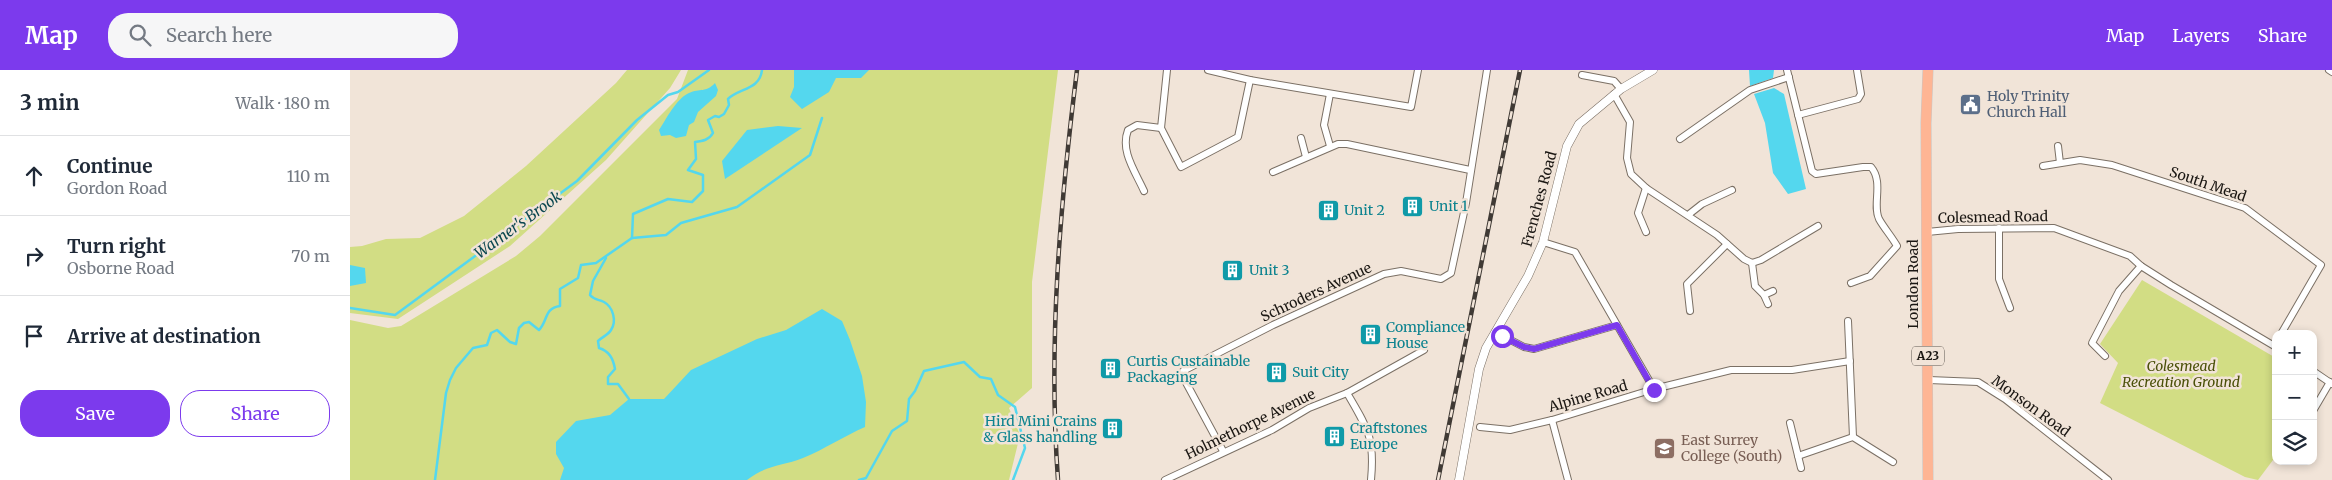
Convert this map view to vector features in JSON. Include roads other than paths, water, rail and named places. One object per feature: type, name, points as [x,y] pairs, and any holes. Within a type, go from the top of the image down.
[{"type":"main road","name":"London Road","points":[[1926,70],[1928,480]]},
{"type":"street","points":[[1167,70],[1161,128],[1181,167],[1238,137],[1250,80]]},
{"type":"street","points":[[1208,70],[1250,80],[1411,107],[1418,70]]},
{"type":"street","points":[[1273,172],[1330,146],[1347,144],[1470,170],[1487,70]]},
{"type":"street","name":"Frenches Road","points":[[1459,480],[1479,369],[1486,348],[1528,276],[1543,242],[1567,146],[1575,129],[1641,73],[1653,70]]},
{"type":"street","points":[[1798,114],[1858,99],[1861,94],[1856,70]]},
{"type":"street","points":[[1680,139],[1750,90],[1788,73],[1814,173],[1868,166],[1875,173],[1878,192],[1878,217],[1897,246],[1870,276],[1851,283]]},
{"type":"street","points":[[1582,75],[1614,81],[1621,89]]},
{"type":"street","points":[[1330,94],[1324,125],[1330,146]]},
{"type":"street","points":[[1614,94],[1630,122],[1628,167],[1631,174],[1646,188],[1688,215],[1744,259],[1752,263],[1761,260],[1818,226]]},
{"type":"street","points":[[1144,191],[1124,146],[1128,130],[1137,125],[1161,128]]},
{"type":"street","points":[[1301,138],[1306,156]]},
{"type":"street","points":[[2042,166],[2060,163],[2058,146]]},
{"type":"street","name":"South Mead","points":[[2060,163],[2080,160],[2112,165],[2245,208],[2321,265],[2282,330]]},
{"type":"street","name":"Schroders Avenue","points":[[1223,451],[1183,377],[1183,371],[1264,330],[1384,274],[1401,271],[1441,279],[1447,276],[1454,265],[1470,170]]},
{"type":"street","points":[[1646,188],[1638,212],[1646,232]]},
{"type":"street","points":[[1688,215],[1702,204],[1732,190]]},
{"type":"street","points":[[1999,228],[1998,279],[2010,308]]},
{"type":"street","name":"Colesmead Road","points":[[1927,232],[1999,228],[2054,228],[2130,256],[2141,266],[2272,343]]},
{"type":"street","points":[[1543,242],[1575,252],[1654,390]]},
{"type":"street","points":[[1690,311],[1687,284],[1727,244]]},
{"type":"street","points":[[1752,263],[1755,286],[1764,295],[1768,304]]},
{"type":"street","points":[[2105,356],[2092,343],[2119,291],[2141,266]]},
{"type":"street","points":[[1764,295],[1773,291]]},
{"type":"street","points":[[1848,321],[1853,437]]},
{"type":"street","points":[[1495,332],[1524,347],[1534,349],[1617,325]]},
{"type":"street","name":"Holmethorpe Avenue","points":[[1165,480],[1223,451],[1272,430],[1309,408],[1347,393],[1424,350]]},
{"type":"street","name":"Alpine Road","points":[[1480,427],[1510,430],[1731,370],[1792,370],[1850,361]]},
{"type":"street","points":[[2317,374],[2331,383],[2317,405]]},
{"type":"street","name":"Monson Road","points":[[1929,380],[1978,382],[2005,399],[2108,480]]},
{"type":"street","points":[[1347,393],[1370,432],[1374,458],[1371,480]]},
{"type":"street","points":[[1552,420],[1568,480]]},
{"type":"street","points":[[1790,423],[1801,468]]},
{"type":"street","points":[[1798,456],[1853,437]]},
{"type":"street","points":[[1853,437],[1892,462]]},
{"type":"water","points":[[794,70],[869,70],[861,78],[836,78],[829,92],[802,109],[790,97],[794,87]]},
{"type":"water","points":[[1749,70],[1774,70],[1773,78],[1750,86]]},
{"type":"water","points":[[715,83],[718,90],[716,96],[698,112],[694,122],[689,125],[686,136],[676,138],[670,135],[661,136],[659,130],[672,109],[684,96],[706,89]]},
{"type":"water","points":[[1774,88],[1784,94],[1806,189],[1788,194],[1773,173],[1765,123],[1754,94]]},
{"type":"water","points":[[778,126],[802,128],[725,179],[722,161],[747,130]]},
{"type":"water","points":[[350,265],[365,268],[366,283],[350,286]]},
{"type":"water","points":[[822,309],[842,321],[850,340],[862,376],[866,402],[865,427],[811,454],[795,461],[768,468],[747,480],[560,480],[564,468],[556,454],[556,442],[576,421],[610,415],[629,399],[664,399],[691,370],[757,339],[786,330]]},
{"type":"waterway","name":"Warner's Brook","points":[[350,308],[395,315],[577,181],[637,120],[668,95],[678,92],[709,70]]},
{"type":"waterway","points":[[632,238],[633,214],[668,199],[692,202],[703,191],[703,175],[688,170],[696,159],[695,142],[706,140],[710,137],[713,133],[708,120],[724,114],[729,105],[728,99],[753,85],[760,77],[762,70]]},
{"type":"waterway","points":[[632,238],[666,235],[681,223],[737,207],[810,155],[822,118]]},
{"type":"waterway","points":[[435,480],[446,393],[456,368],[473,348],[487,345],[491,333],[497,330],[510,342],[516,344],[519,328],[524,323],[529,322],[539,330],[551,309],[560,306],[560,289],[578,278],[581,265],[596,263],[632,238]]},
{"type":"waterway","points":[[606,258],[593,281],[590,295],[607,304],[612,311],[613,326],[598,341],[599,348],[608,353],[614,365],[615,369],[608,377],[608,384],[618,384],[629,399]]},
{"type":"waterway","points":[[859,480],[866,478],[892,431],[907,421],[909,399],[915,391],[924,371],[964,362],[980,377],[991,379],[998,395],[1015,407],[1025,448],[1013,480]]},
{"type":"railway","points":[[1058,480],[1054,378],[1057,275],[1065,172],[1077,70]]},
{"type":"railway","points":[[1438,480],[1520,70]]},
{"type":"place","name":"Holy Trinity Church Hall","points":[[1971,104]]},
{"type":"place","name":"Unit 1","points":[[1413,206]]},
{"type":"place","name":"Unit 2","points":[[1328,210]]},
{"type":"place","name":"Unit 3","points":[[1233,270]]},
{"type":"place","name":"Compliance House","points":[[1370,335]]},
{"type":"place","name":"Curtis Custainable Packaging","points":[[1111,369]]},
{"type":"place","name":"Suit City","points":[[1276,372]]},
{"type":"place","name":"Hird Mini Crains & Glass handling","points":[[1113,429]]},
{"type":"place","name":"Craftstones Europe","points":[[1334,436]]},
{"type":"place","name":"East Surrey College (South)","points":[[1665,448]]},
{"type":"park label","name":"Colesmead Recreation Ground","points":[[2181,374]]}]
